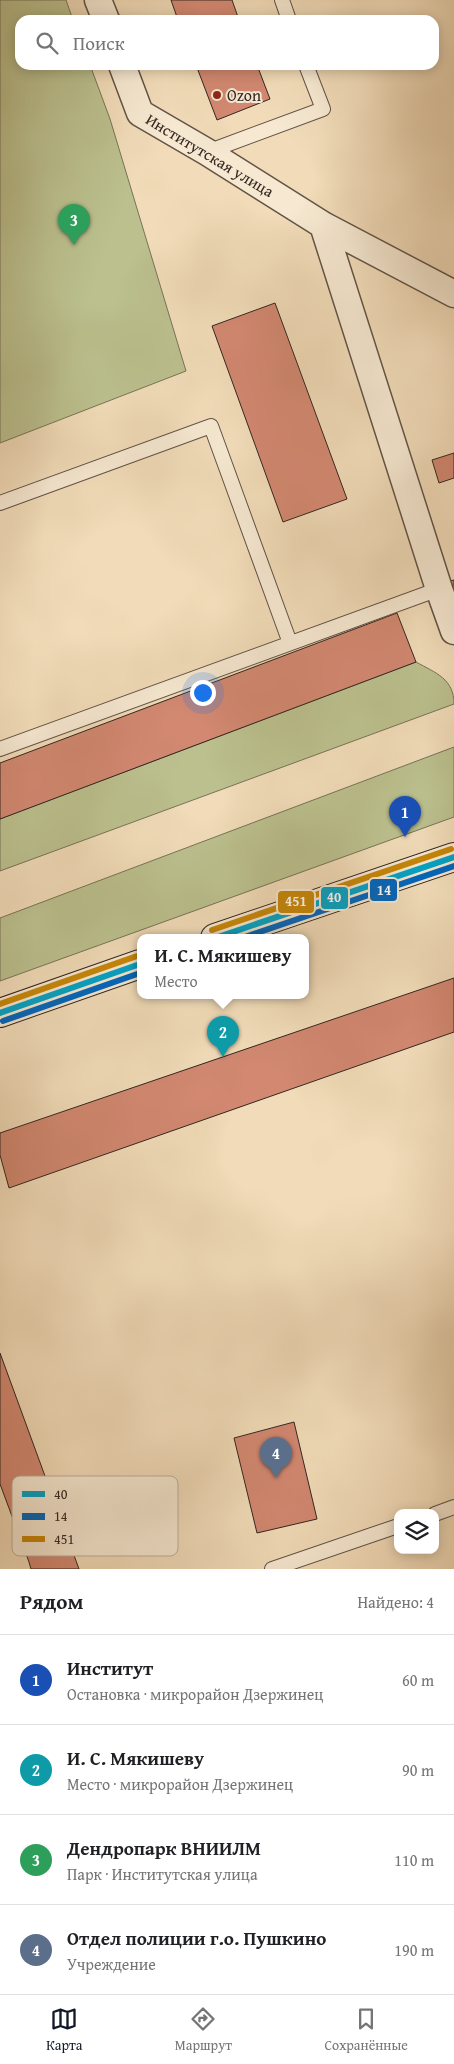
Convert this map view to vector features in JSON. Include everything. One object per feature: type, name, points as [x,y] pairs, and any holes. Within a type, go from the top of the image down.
[{"type":"main road","points":[[227,934],[454,857]]},
{"type":"main road","points":[[0,1013],[137,965]]},
{"type":"street","points":[[98,0],[104,15]]},
{"type":"street","name":"Институтская улица","points":[[124,70],[140,113],[207,152],[323,225],[454,294]]},
{"type":"street","points":[[323,225],[438,589],[454,631]]},
{"type":"lane","points":[[282,0],[287,15]]},
{"type":"lane","points":[[207,152],[323,109],[308,70]]},
{"type":"lane","points":[[0,503],[211,426],[290,644]]},
{"type":"lane","points":[[0,749],[438,589]]},
{"type":"lane","points":[[439,1513],[454,1507]]},
{"type":"lane","points":[[284,1568],[394,1527]]},
{"type":"green space","points":[[0,0],[66,0],[71,15],[15,15],[15,70],[92,70],[110,119],[186,371],[0,443]]},
{"type":"green space","points":[[416,662],[437,674],[447,683],[451,688],[454,704],[0,871],[0,819]]},
{"type":"green space","points":[[454,747],[454,817],[0,981],[0,918]]},
{"type":"building","points":[[171,0],[232,0],[237,15],[176,15]]},
{"type":"building","points":[[198,70],[259,70],[270,99],[217,120]]},
{"type":"building","points":[[275,303],[347,499],[283,522],[212,326]]},
{"type":"building","points":[[454,453],[454,478],[439,483],[432,460]]},
{"type":"building","points":[[454,580],[454,605],[447,582]]},
{"type":"building","points":[[397,613],[416,662],[0,819],[0,763]]},
{"type":"building","points":[[454,978],[454,1032],[9,1188],[0,1155],[0,1133]]},
{"type":"building","points":[[0,1353],[45,1476],[12,1476],[12,1516],[0,1484]]},
{"type":"building","points":[[294,1422],[317,1519],[257,1533],[234,1438]]},
{"type":"building","points":[[27,1556],[74,1556],[79,1569],[31,1569]]},
{"type":"transit line","name":"451","points":[[212,930],[451,849]]},
{"type":"transit line","name":"40","points":[[227,934],[454,857]]},
{"type":"transit line","name":"14","points":[[254,934],[454,866]]},
{"type":"transit line","name":"451","points":[[0,1004],[137,956]]},
{"type":"transit line","name":"40","points":[[0,1013],[137,965]]},
{"type":"transit line","name":"14","points":[[3,1021],[137,974]]},
{"type":"place","name":"Ozon","points":[[217,95]]},
{"type":"place","name":"Дендропарк ВНИИЛМ","points":[[74,245]]},
{"type":"place","name":"Институт","points":[[405,837]]},
{"type":"place","name":"И. С. Мякишеву","points":[[223,1057]]},
{"type":"place","name":"Отдел полиции г.о. Пушкино","points":[[276,1478]]}]
